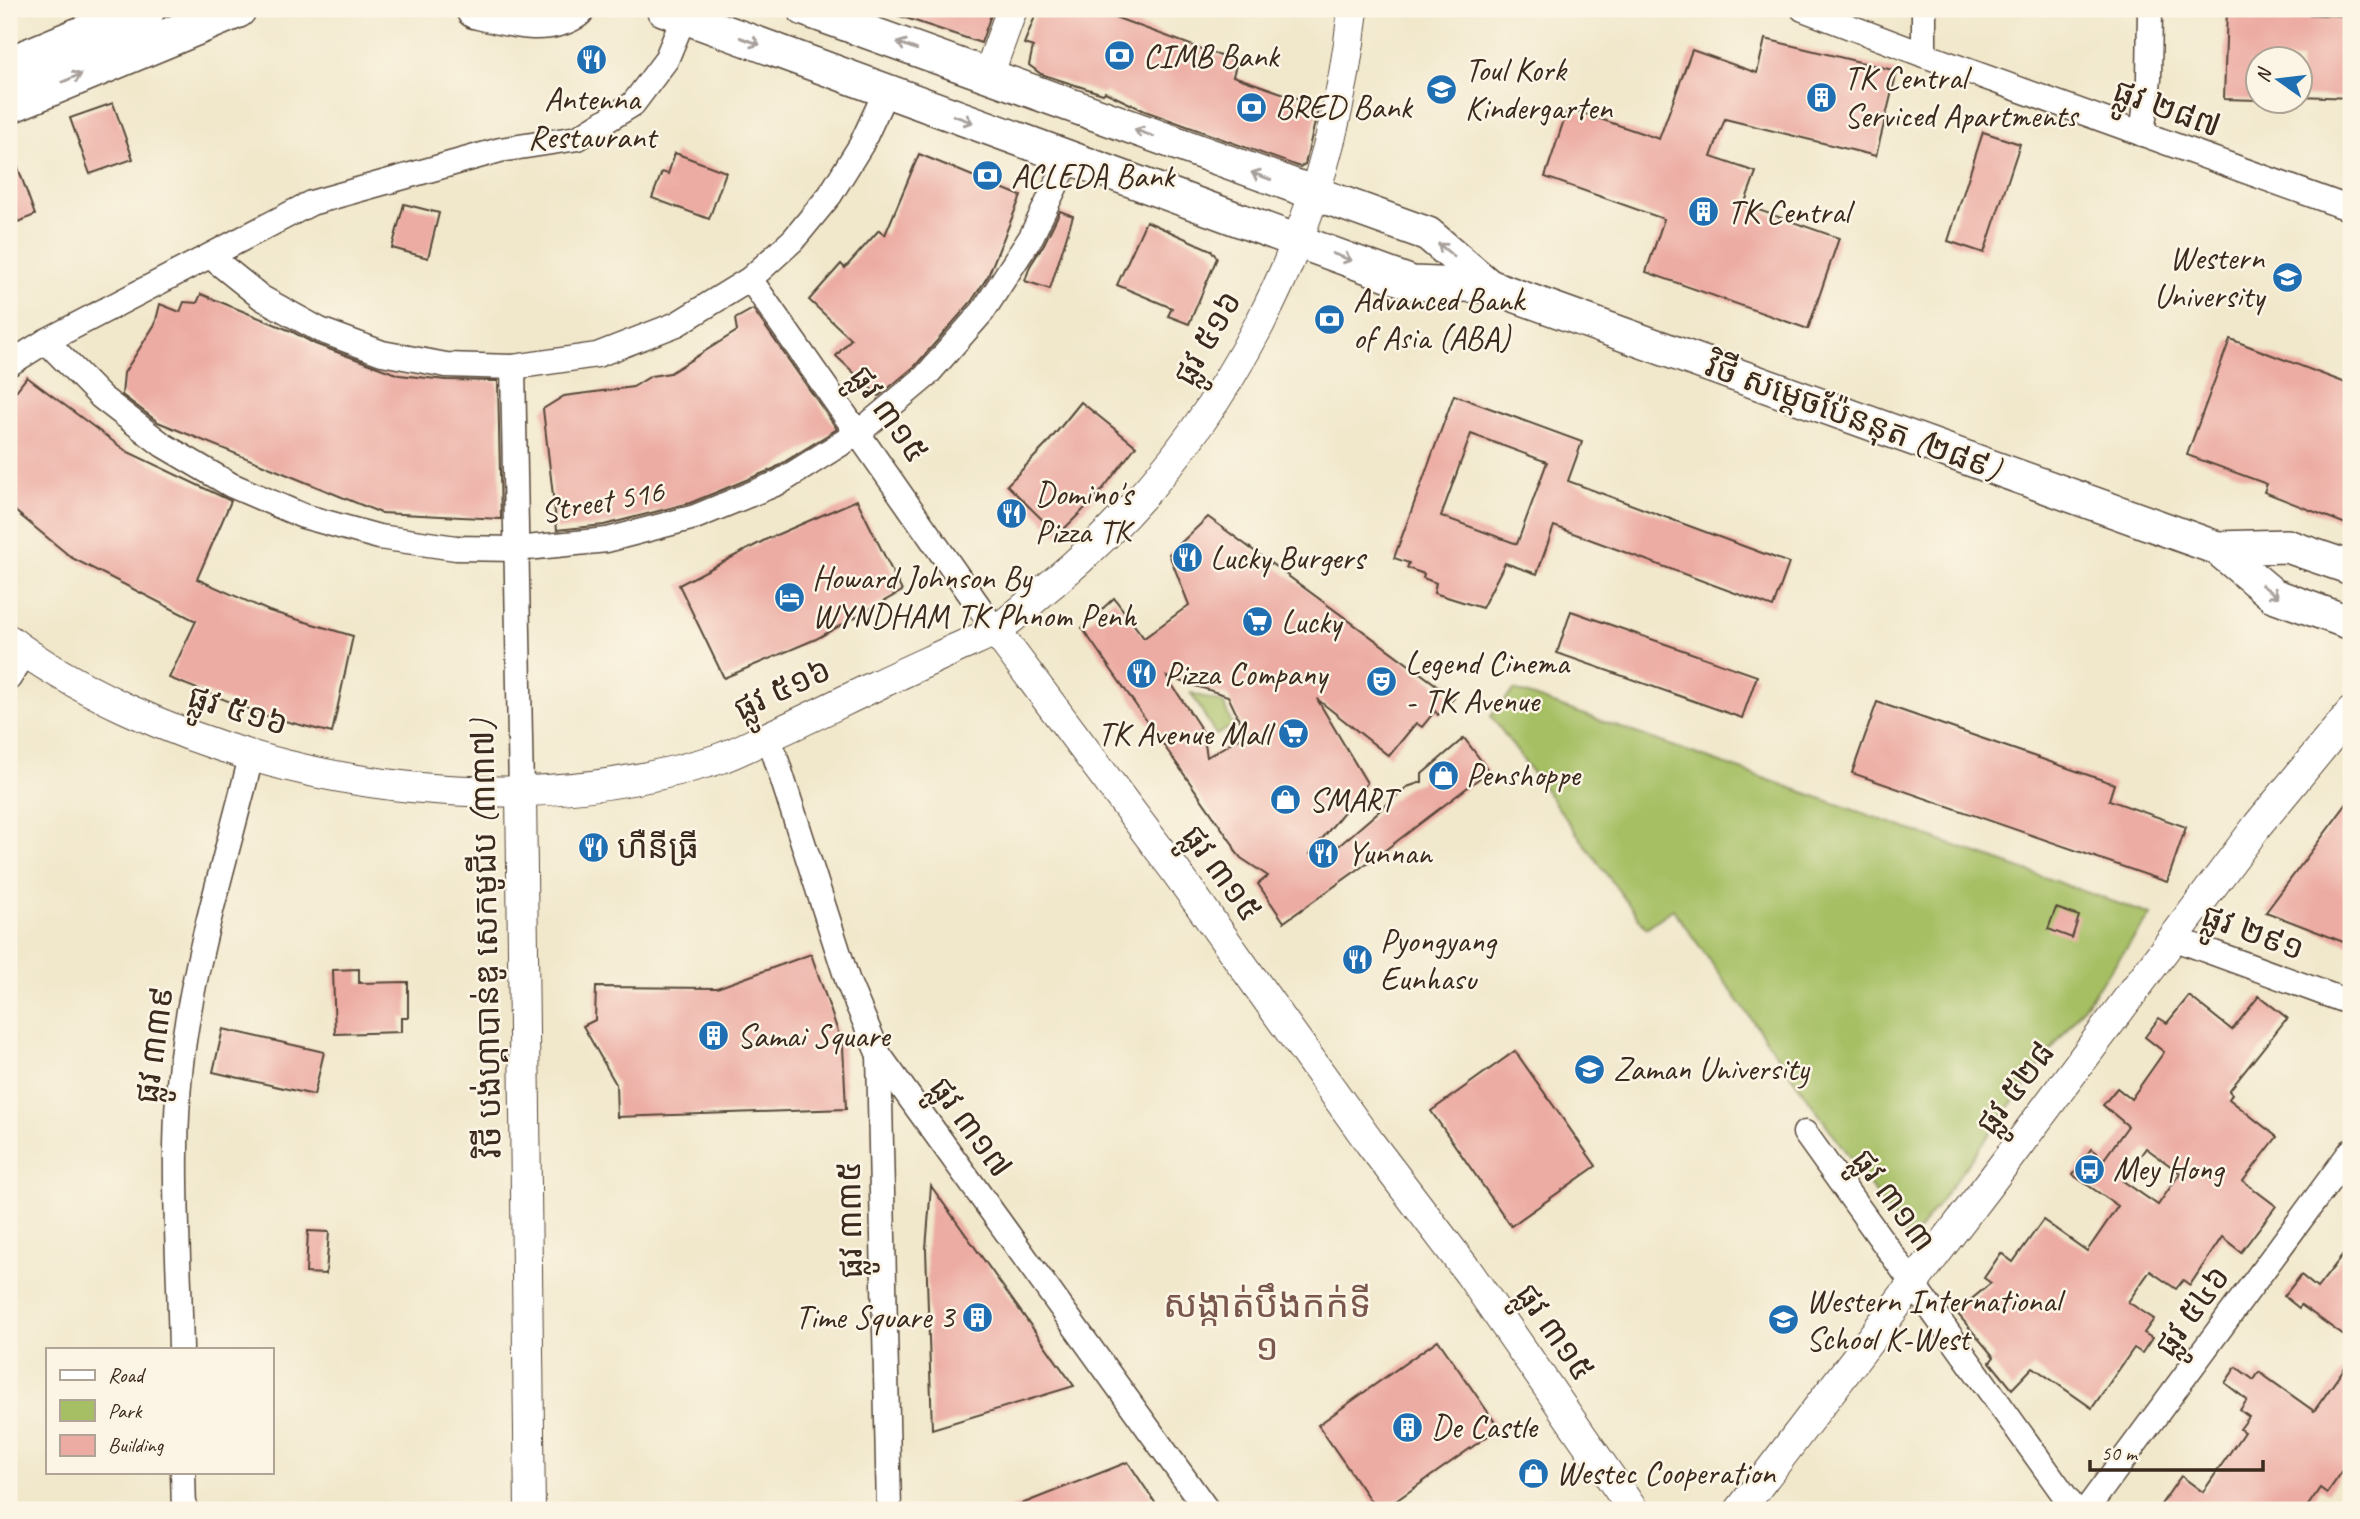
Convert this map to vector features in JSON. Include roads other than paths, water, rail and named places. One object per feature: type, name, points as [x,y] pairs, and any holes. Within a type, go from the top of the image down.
[{"type":"main road","points":[[9,65],[146,9]]},
{"type":"main road","points":[[9,104],[237,9]]},
{"type":"main road","points":[[475,9],[527,20],[555,18],[575,9]]},
{"type":"main road","name":"វិថី សម្តេចប៉ែននុត (២៨៩)","points":[[811,10],[1428,234],[1489,286]]},
{"type":"main road","name":"វិថី សម្តេចប៉ែននុត (២៨៩)","points":[[673,13],[1412,282],[1489,286],[2217,548],[2273,595],[2351,623]]},
{"type":"main road","name":"វិថី សម្តេចប៉ែននុត (២៨៩)","points":[[2217,548],[2287,545],[2351,568]]},
{"type":"street","points":[[988,76],[1012,9]]},
{"type":"street","name":"ផ្លូវ ៥១៦","points":[[17,647],[96,695],[171,729],[251,757],[385,785],[521,792],[641,780],[717,760],[996,631],[1093,550],[1171,463],[1221,394],[1263,319],[1298,241],[1315,194],[1335,122],[1349,48],[1353,9]]},
{"type":"street","name":"ផ្លូវ ២៨៧","points":[[1804,9],[2351,209]]},
{"type":"street","points":[[1924,9],[1924,55]]},
{"type":"street","points":[[2142,134],[2149,79],[2150,9]]},
{"type":"street","points":[[9,364],[46,341],[311,203],[500,150],[578,138],[633,104],[666,60],[673,13]]},
{"type":"street","points":[[211,257],[262,298],[320,330],[382,353],[446,365],[513,367],[597,355],[677,324],[750,279],[793,240],[830,195],[861,145],[886,91]]},
{"type":"street","name":"Street 516","points":[[46,341],[101,397],[163,445],[230,485],[303,516],[379,537],[456,548],[516,549],[607,540],[695,517],[780,482],[858,433],[925,377],[983,311],[1031,237],[1069,158]]},
{"type":"street","name":"ផ្លូវ ៣១៥","points":[[750,279],[996,631],[1174,869],[1370,1143],[1469,1273],[1633,1510]]},
{"type":"street","name":"វិថី បង់ហ្គាបាន់ឌូ សេកមូជីប (៣៣៧)","points":[[513,367],[530,1510]]},
{"type":"street","points":[[9,678],[17,647]]},
{"type":"street","name":"ផ្លូវ ៥២៨","points":[[1740,1510],[2258,825],[2351,712]]},
{"type":"street","name":"ផ្លូវ ៣១៧","points":[[769,737],[848,982],[878,1055],[1207,1510]]},
{"type":"street","name":"ផ្លូវ ៣៣៩","points":[[181,1348],[177,1126],[184,1042],[199,964],[251,757]]},
{"type":"street","name":"ផ្លូវ ២៩១","points":[[2172,938],[2351,1003]]},
{"type":"street","name":"ផ្លូវ ៣៣៥","points":[[878,1055],[889,1510]]},
{"type":"street","name":"ផ្លូវ ៣១៣","points":[[1805,1133],[2075,1510]]},
{"type":"street","name":"ផ្លូវ ៥៤៦","points":[[2086,1510],[2351,1151]]},
{"type":"street","points":[[183,1474],[184,1510]]},
{"type":"place","name":"CIMB Bank","points":[[1120,56]]},
{"type":"place","name":"Antenna Restaurant","points":[[592,59]]},
{"type":"place","name":"Toul Kork Kindergarten","points":[[1442,89]]},
{"type":"place","name":"TK Central Serviced Apartments","points":[[1821,97]]},
{"type":"place","name":"BRED Bank","points":[[1252,107]]},
{"type":"place","name":"ACLEDA Bank","points":[[988,176]]},
{"type":"place","name":"TK Central","points":[[1704,212]]},
{"type":"place","name":"Western University","points":[[2287,277]]},
{"type":"place","name":"Advanced Bank of Asia (ABA)","points":[[1330,319]]},
{"type":"place","name":"Domino's Pizza TK","points":[[1012,513]]},
{"type":"place","name":"Lucky Burgers","points":[[1187,558]]},
{"type":"place","name":"Howard Johnson By WYNDHAM TK Phnom Penh","points":[[789,597]]},
{"type":"place","name":"Lucky","points":[[1258,622]]},
{"type":"place","name":"Pizza Company","points":[[1141,674]]},
{"type":"place","name":"Legend Cinema - TK Avenue","points":[[1382,682]]},
{"type":"place","name":"TK Avenue Mall","points":[[1293,734]]},
{"type":"place","name":"Penshoppe","points":[[1443,775]]},
{"type":"place","name":"SMART","points":[[1286,800]]},
{"type":"place","name":"ហឺនីធ្រី","points":[[594,847]]},
{"type":"place","name":"Yunnan","points":[[1324,853]]},
{"type":"place","name":"Pyongyang Eunhasu","points":[[1357,960]]},
{"type":"place","name":"Samai Square","points":[[714,1036]]},
{"type":"place","name":"Zaman University","points":[[1590,1069]]},
{"type":"place","name":"Mey Hong","points":[[2090,1169]]},
{"type":"place","name":"Time Square 3","points":[[977,1317]]},
{"type":"place","name":"Western International School K-West","points":[[1783,1320]]},
{"type":"place","name":"De Castle","points":[[1408,1427]]},
{"type":"place","name":"Westec Cooperation","points":[[1533,1473]]},
{"type":"district","name":"សង្កាត់បឹងកក់ទី ១","points":[[1267,1326]]}]
